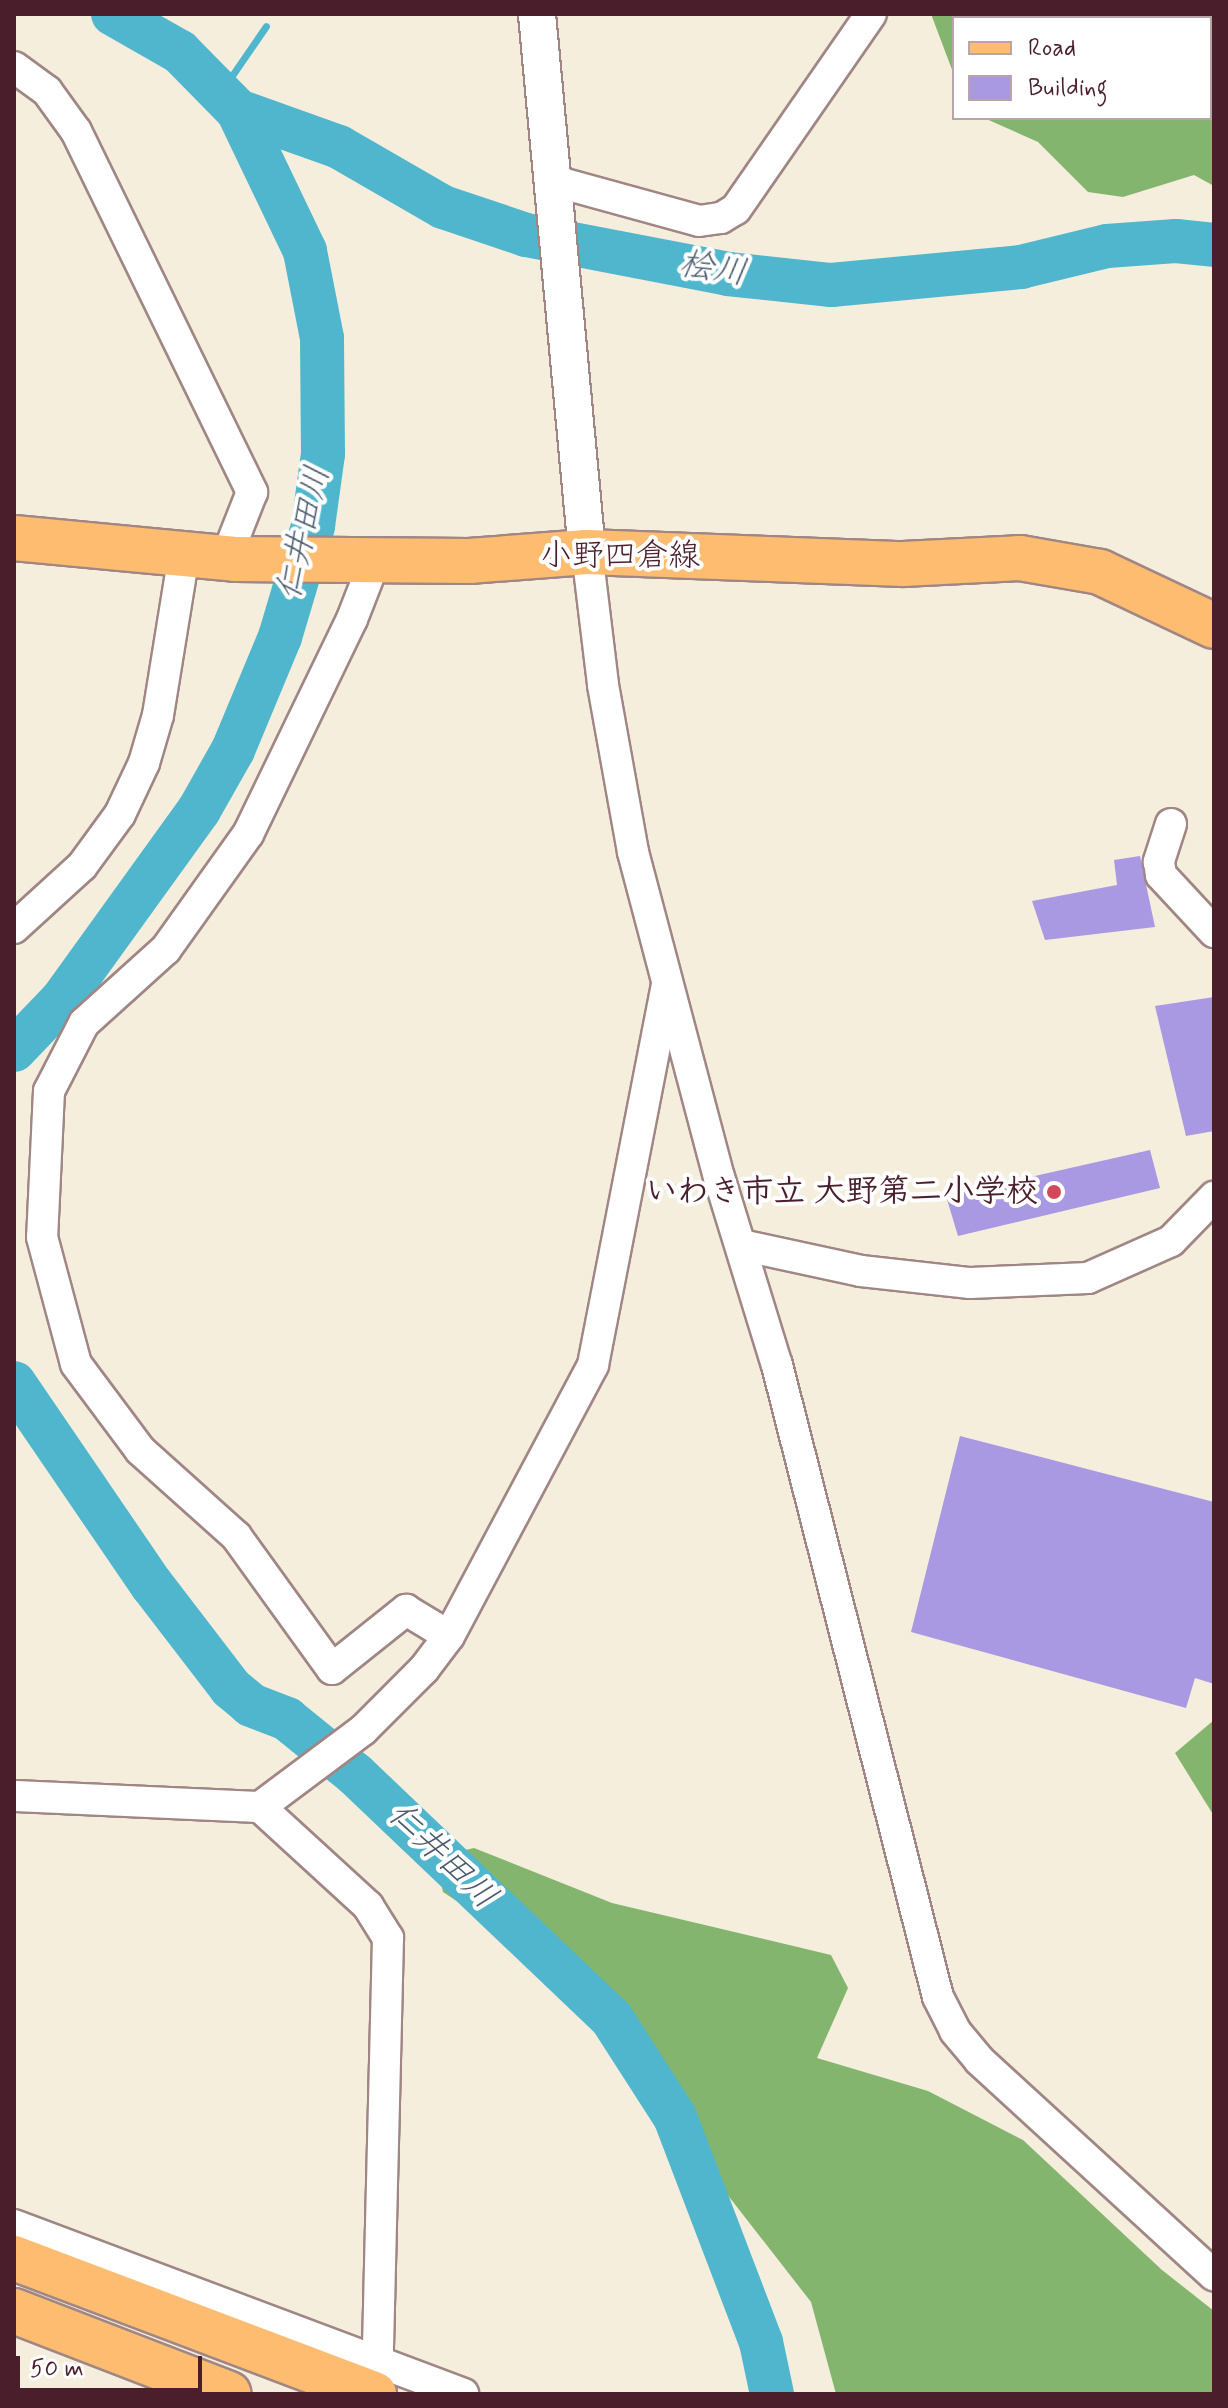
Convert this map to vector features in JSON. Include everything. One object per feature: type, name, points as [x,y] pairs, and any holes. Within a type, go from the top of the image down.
[{"type":"main road","name":"小野四倉線","points":[[14,538],[215,557],[469,561],[587,552],[903,564],[1020,558],[1100,572],[1214,626]]},
{"type":"main road","points":[[14,2258],[377,2384]]},
{"type":"main road","points":[[14,2311],[229,2394]]},
{"type":"street","points":[[537,14],[587,552],[603,685],[633,852],[777,1365],[938,1997],[955,2031],[979,2060],[1214,2275]]},
{"type":"street","points":[[554,181],[699,221],[721,218],[736,209],[871,14]]},
{"type":"street","points":[[14,67],[47,91],[76,131],[252,492],[215,557],[158,715],[144,763],[120,814],[82,866],[14,928]]},
{"type":"street","points":[[375,560],[352,619],[248,834],[166,949],[84,1023],[49,1091],[42,1237],[76,1364],[140,1450],[236,1536],[332,1669],[406,1610],[449,1636]]},
{"type":"street","points":[[1171,824],[1159,862],[1161,875],[1214,932]]},
{"type":"street","points":[[14,1796],[266,1804],[363,1730],[449,1636],[593,1365],[667,981]]},
{"type":"street","points":[[741,1245],[861,1271],[970,1283],[1088,1278],[1171,1241],[1214,1197]]},
{"type":"street","points":[[266,1804],[368,1906],[388,1938],[377,2384]]},
{"type":"street","points":[[14,2225],[377,2384],[463,2394]]},
{"type":"green space","points":[[931,14],[1214,14],[1214,186],[1194,175],[1123,197],[1088,192],[1038,142],[988,120],[1212,120],[1212,16],[952,16],[952,70]]},
{"type":"green space","points":[[1214,1720],[1214,1816],[1175,1753]]},
{"type":"green space","points":[[474,1848],[612,1903],[831,1955],[848,1988],[817,2058],[928,2091],[1023,2140],[1162,2270],[1214,2311],[1214,2394],[836,2394],[811,2302],[716,2180],[658,2080],[534,1952],[443,1892],[435,1857]]},
{"type":"building","points":[[1140,856],[1155,927],[1045,940],[1032,901],[1117,885],[1114,860]]},
{"type":"building","points":[[1214,997],[1214,1131],[1186,1136],[1155,1006]]},
{"type":"building","name":"いわき市立 大野第二小学校","points":[[1150,1150],[1160,1188],[958,1236],[946,1196]]},
{"type":"building","points":[[960,1436],[1214,1502],[1214,1684],[1195,1678],[1186,1708],[911,1632]]},
{"type":"waterway","name":"仁井田川","points":[[14,1050],[62,1000],[199,810],[233,750],[280,637],[313,526],[323,454],[322,338],[305,251],[238,111],[180,52],[113,14]]},
{"type":"waterway","points":[[220,93],[266,26]]},
{"type":"waterway","name":"桧川","points":[[238,111],[339,147],[443,207],[526,235],[728,274],[831,285],[1021,267],[1107,246],[1176,241],[1214,245]]},
{"type":"waterway","name":"仁井田川","points":[[14,1383],[152,1585],[231,1688],[251,1705],[287,1719],[355,1774],[612,2019],[675,2117],[761,2342],[772,2394]]},
{"type":"place","name":"いわき市立 大野第二小学校","points":[[1054,1192]]}]
